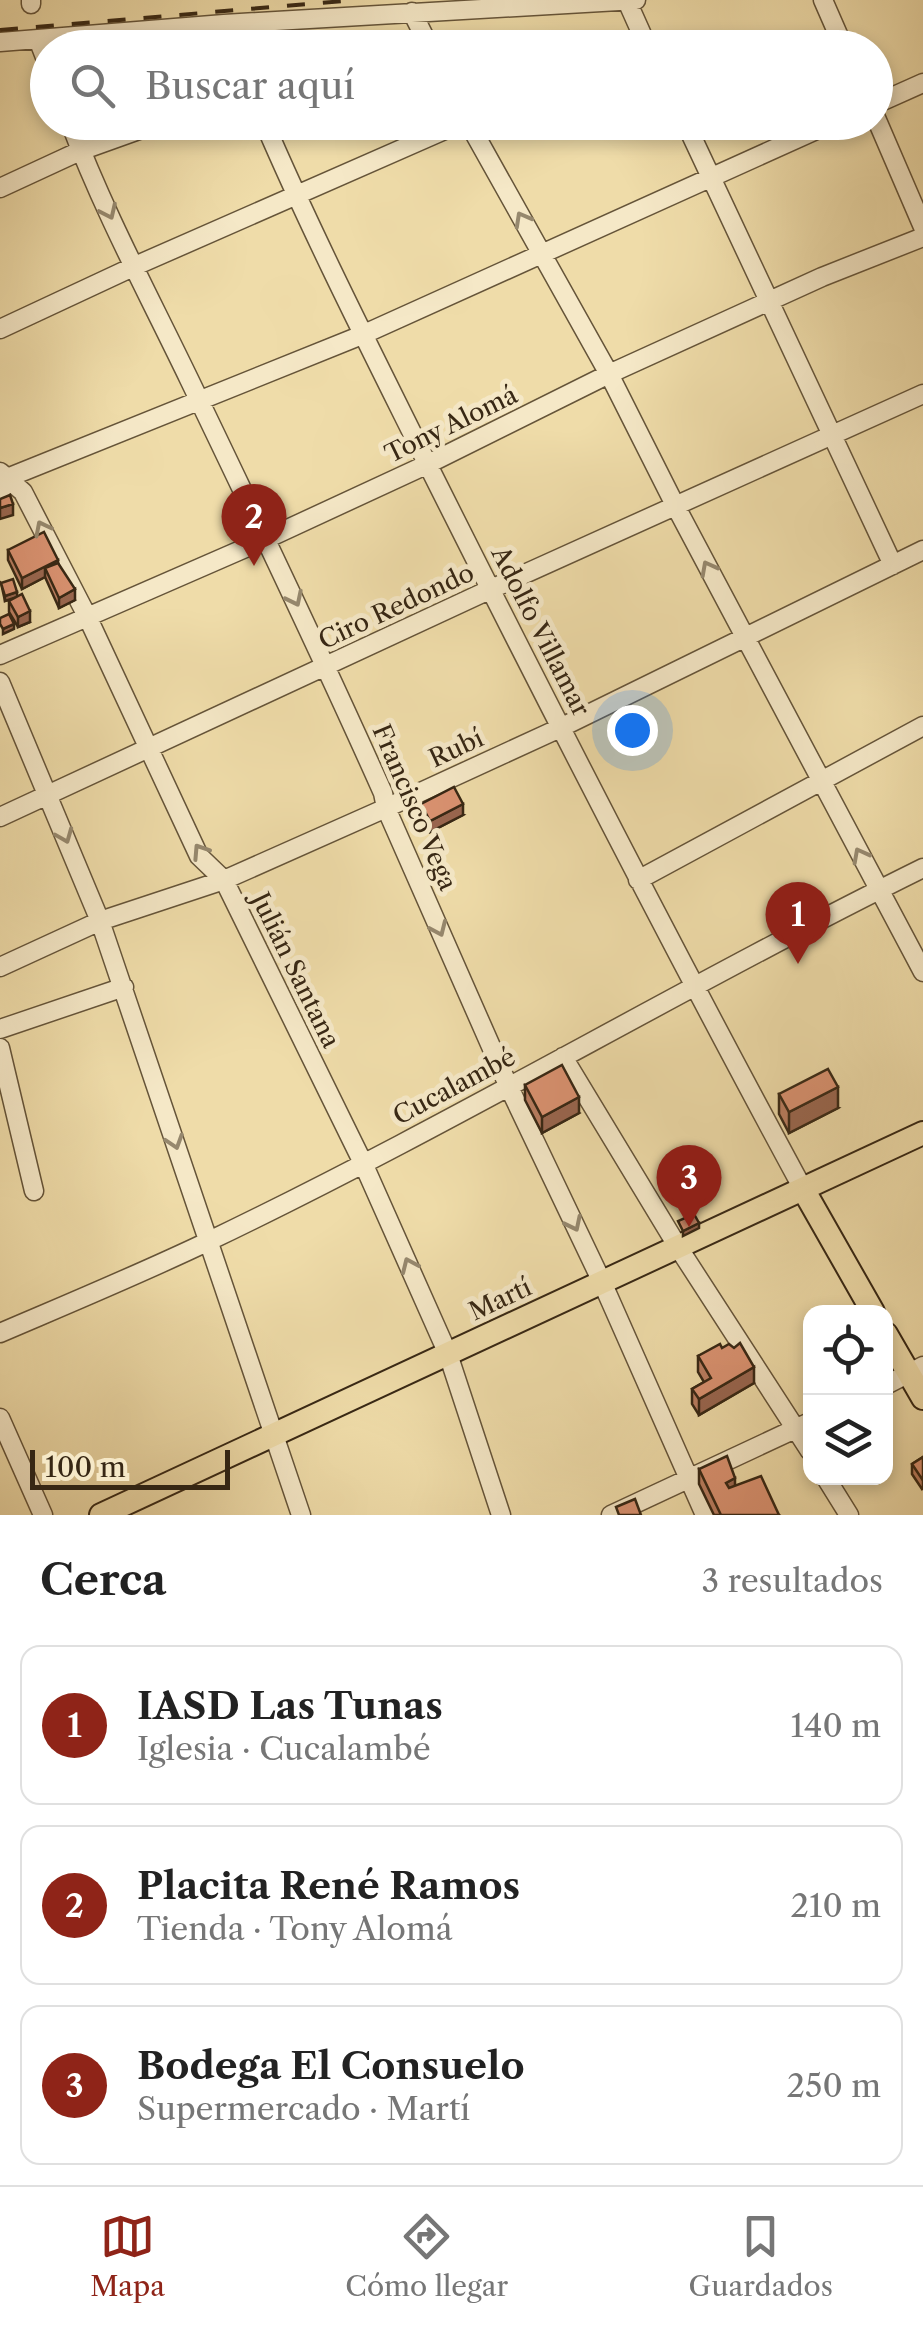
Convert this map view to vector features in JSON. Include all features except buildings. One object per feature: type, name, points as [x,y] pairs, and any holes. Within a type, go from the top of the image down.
[{"type":"main road","name":"Martí","points":[[101,1515],[923,1133]]},
{"type":"main road","name":"Adolfo Villamar","points":[[803,1189],[869,1305]]},
{"type":"main road","points":[[893,1343],[915,1370],[923,1398]]},
{"type":"street","points":[[154,30],[636,0]]},
{"type":"street","points":[[823,0],[836,30]]},
{"type":"street","points":[[626,1],[635,30]]},
{"type":"street","points":[[412,12],[421,30]]},
{"type":"street","points":[[224,24],[226,30]]},
{"type":"street","points":[[0,42],[30,40]]},
{"type":"street","points":[[893,96],[923,83]]},
{"type":"street","name":"Francisco Vega","points":[[76,140],[327,666],[508,1086],[602,1282],[706,1515]]},
{"type":"street","points":[[0,188],[109,140]]},
{"type":"street","name":"Adolfo Villamar","points":[[272,140],[362,335],[489,590],[803,1189]]},
{"type":"street","points":[[0,328],[424,140]]},
{"type":"street","points":[[476,140],[609,374],[674,506],[923,972]]},
{"type":"street","points":[[694,140],[892,566]]},
{"type":"street","points":[[2,481],[362,335],[795,140]]},
{"type":"street","points":[[885,140],[923,227]]},
{"type":"street","name":"Tony Alomá","points":[[0,655],[266,539],[822,276],[923,237]]},
{"type":"street","name":"Ciro Redondo","points":[[0,817],[923,394]]},
{"type":"street","name":"Julián Santana","points":[[2,481],[23,492],[87,616],[200,856],[224,880],[363,1163],[448,1354],[501,1515]]},
{"type":"street","name":"Rubí","points":[[0,967],[100,921],[224,880],[386,808],[560,728],[923,550]]},
{"type":"street","points":[[0,682],[124,987],[300,1515]]},
{"type":"street","points":[[638,880],[923,726]]},
{"type":"street","name":"Cucalambé","points":[[0,1333],[208,1241],[363,1163],[923,868]]},
{"type":"street","points":[[0,1029],[124,987]]},
{"type":"street","points":[[0,1048],[34,1191]]},
{"type":"street","points":[[563,1057],[678,1247],[803,1425]]},
{"type":"street","points":[[0,1418],[43,1515]]},
{"type":"street","points":[[610,1515],[803,1426]]},
{"type":"street","points":[[830,1485],[849,1515]]},
{"type":"railway","points":[[0,30],[356,0]]},
{"type":"place","name":"Placita René Ramos","points":[[254,566]]},
{"type":"place","name":"IASD Las Tunas","points":[[798,964]]},
{"type":"place","name":"Bodega El Consuelo","points":[[689,1227]]}]
